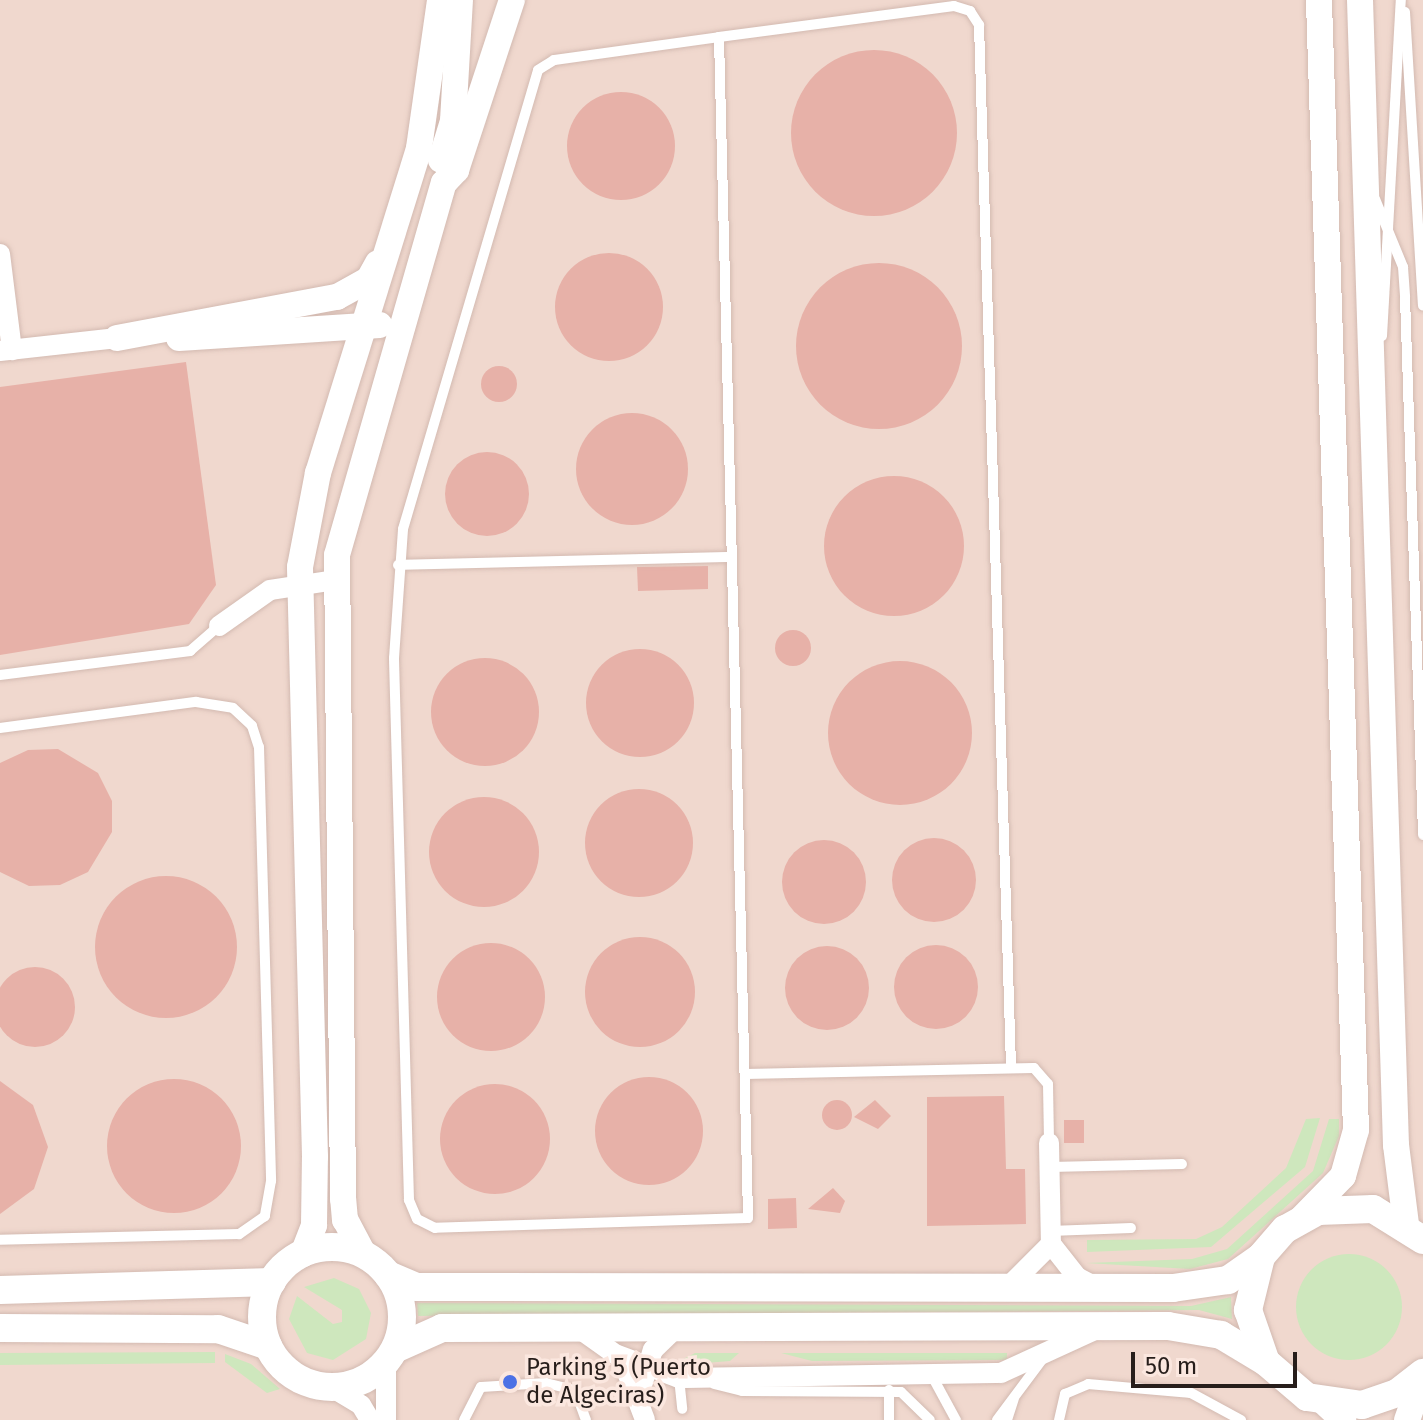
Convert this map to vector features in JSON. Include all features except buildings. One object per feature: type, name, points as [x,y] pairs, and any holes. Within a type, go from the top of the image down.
[{"type":"main road","points":[[268,1346],[262,1316],[272,1282],[303,1254],[334,1247],[364,1255],[388,1275],[416,1287],[1202,1286],[1228,1280],[1261,1257],[1301,1219],[1354,1206],[1415,1227]]},
{"type":"main road","points":[[1261,1257],[1248,1310],[1266,1362]]},
{"type":"main road","points":[[388,1275],[402,1319],[390,1355]]},
{"type":"main road","points":[[0,1290],[272,1282]]},
{"type":"main road","points":[[0,1328],[188,1327],[236,1332],[268,1346],[300,1379],[331,1387],[361,1380],[390,1355],[442,1328],[1122,1326],[1200,1329],[1240,1342],[1266,1362],[1291,1388],[1334,1412],[1380,1401],[1423,1374]]},
{"type":"street","points":[[364,1255],[343,1199],[336,580],[349,496],[386,318],[390,242],[419,148],[440,0]]},
{"type":"street","points":[[444,183],[440,163],[453,121],[460,0]]},
{"type":"street","points":[[419,148],[429,141],[476,0]]},
{"type":"street","points":[[303,1254],[314,1225],[315,1157],[300,582],[315,486],[353,359],[386,318],[444,183],[456,170],[512,0]]},
{"type":"street","points":[[1301,1219],[1343,1176],[1356,1130],[1319,0]]},
{"type":"street","points":[[1360,0],[1373,409],[1415,1227]]},
{"type":"street","points":[[117,338],[354,291],[390,242]]},
{"type":"street","points":[[0,254],[6,351],[117,338],[264,330],[386,318]]},
{"type":"street","points":[[279,307],[386,318]]},
{"type":"street","points":[[264,330],[353,359]]},
{"type":"street","points":[[219,626],[270,590],[300,582],[336,580]]},
{"type":"street","points":[[1049,1143],[1051,1238],[1077,1277],[1096,1287]]},
{"type":"street","points":[[1008,1287],[1051,1238]]},
{"type":"street","points":[[576,1329],[597,1335],[618,1355],[647,1370],[679,1378],[701,1379],[1013,1372],[1079,1335],[1122,1326]]},
{"type":"street","points":[[637,1396],[653,1350],[676,1328]]},
{"type":"street","points":[[386,1420],[390,1355]]},
{"type":"street","points":[[618,1355],[645,1420]]},
{"type":"street","points":[[1407,1420],[1423,1374]]},
{"type":"street","points":[[331,1387],[361,1405],[370,1420]]},
{"type":"lane","points":[[1373,409],[1392,235],[1401,0]]},
{"type":"lane","points":[[1401,0],[1415,92],[1423,305]]},
{"type":"lane","points":[[719,37],[748,1218],[435,1228],[417,1219],[409,1200],[398,565],[416,473],[538,70],[554,60],[719,37],[954,6],[970,11],[979,25],[1011,1068]]},
{"type":"lane","points":[[1366,180],[1392,235],[1405,297],[1423,835]]},
{"type":"lane","points":[[398,565],[732,557]]},
{"type":"lane","points":[[1416,593],[1423,573]]},
{"type":"lane","points":[[0,675],[190,651],[219,626]]},
{"type":"lane","points":[[0,728],[196,702],[233,708],[252,726],[259,747],[271,1181],[265,1216],[239,1234],[0,1240]]},
{"type":"lane","points":[[745,1074],[1034,1068],[1047,1079],[1049,1143]]},
{"type":"lane","points":[[1050,1167],[1182,1164]]},
{"type":"lane","points":[[1051,1238],[1131,1228]]},
{"type":"lane","points":[[997,1420],[1022,1382],[1046,1356]]},
{"type":"lane","points":[[931,1374],[956,1420]]},
{"type":"lane","points":[[679,1378],[682,1409]]},
{"type":"lane","points":[[701,1379],[742,1391],[889,1390],[912,1398],[930,1420]]},
{"type":"lane","points":[[1007,1420],[1022,1382]]},
{"type":"lane","points":[[464,1420],[481,1387],[546,1383],[575,1390],[586,1420]]},
{"type":"lane","points":[[1059,1420],[1074,1388],[1163,1389],[1210,1398],[1241,1420]]},
{"type":"lane","points":[[889,1390],[889,1420]]},
{"type":"shaded area","points":[[0,0],[1423,0],[1423,1420],[0,1420]]},
{"type":"green space","points":[[1320,1118],[1305,1167],[1211,1247],[1087,1252],[1087,1240],[1196,1239],[1222,1227],[1286,1168],[1306,1119]]},
{"type":"green space","points":[[1329,1119],[1339,1119],[1339,1136],[1323,1173],[1228,1259],[1190,1269],[1086,1263],[1192,1259],[1227,1249],[1313,1171]]},
{"type":"green space","points":[[1349,1254],[1369,1258],[1387,1269],[1398,1287],[1402,1307],[1398,1327],[1387,1345],[1369,1356],[1349,1360],[1329,1356],[1311,1345],[1300,1327],[1296,1307],[1300,1287],[1311,1269],[1329,1258]]},
{"type":"green space","points":[[334,1278],[359,1289],[371,1313],[366,1339],[333,1360],[307,1353],[289,1319],[297,1296],[333,1324],[342,1322],[342,1310],[304,1287]]},
{"type":"green space","points":[[1231,1297],[1232,1319],[1199,1310],[418,1316],[417,1303],[1191,1306]]},
{"type":"green space","points":[[215,1352],[215,1363],[0,1365],[0,1353]]},
{"type":"green space","points":[[695,1353],[739,1353],[730,1361],[670,1366]]},
{"type":"green space","points":[[781,1353],[1007,1353],[1007,1360],[812,1361]]},
{"type":"green space","points":[[225,1354],[251,1364],[280,1389],[267,1393],[225,1362]]},
{"type":"place","name":"Parking 5 (Puerto de Algeciras)","points":[[510,1382]]}]
